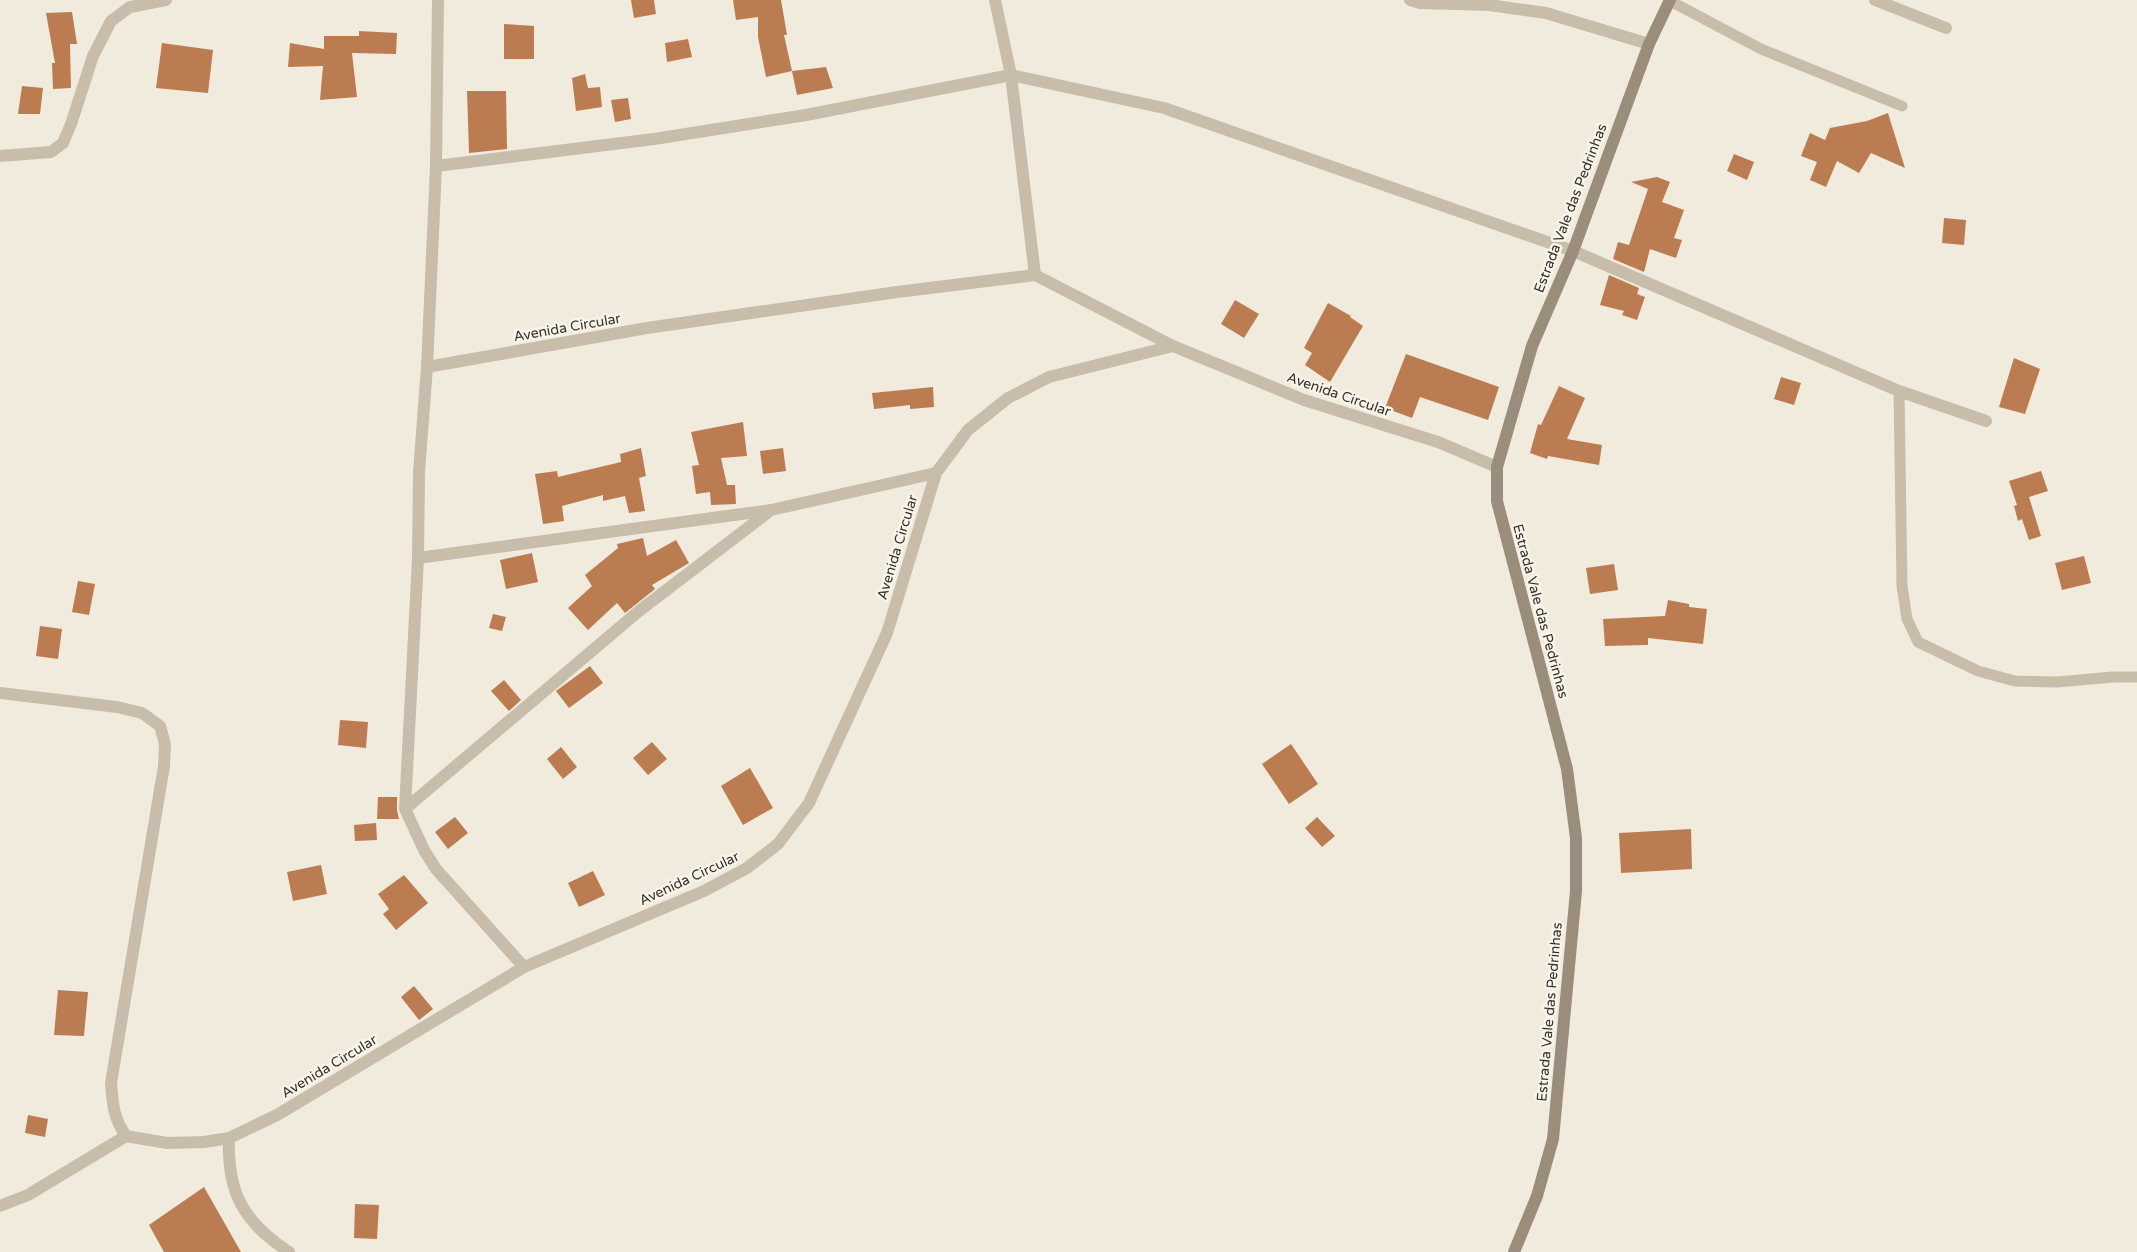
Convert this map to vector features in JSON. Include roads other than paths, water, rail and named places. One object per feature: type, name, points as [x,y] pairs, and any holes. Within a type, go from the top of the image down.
[{"type":"main road","name":"Estrada Vale das Pedrinhas","points":[[1514,1252],[1537,1196],[1553,1138],[1576,891],[1576,838],[1567,769],[1497,501],[1496,467],[1532,346],[1573,251],[1649,44],[1670,1]]},
{"type":"street","points":[[0,156],[51,152],[63,143],[93,56],[111,21],[130,7],[166,0]]},
{"type":"street","points":[[438,0],[436,166],[405,808],[424,850],[436,869],[524,967]]},
{"type":"street","points":[[995,0],[1012,76],[1035,275]]},
{"type":"street","points":[[1410,0],[1420,3],[1488,5],[1546,13],[1649,44]]},
{"type":"street","points":[[1875,0],[1946,28]]},
{"type":"street","points":[[436,166],[654,139],[749,124],[1012,76],[1164,108],[1573,251],[1899,391],[1986,421]]},
{"type":"street","name":"Avenida Circular","points":[[427,367],[648,328],[897,292],[1035,275],[1174,346],[1304,400],[1438,442],[1496,467]]},
{"type":"street","name":"Avenida Circular","points":[[126,1136],[167,1143],[204,1142],[229,1138],[277,1114],[524,967],[704,891],[747,868],[778,844],[809,803],[887,633],[936,473],[968,430],[1008,398],[1049,377],[1174,346]]},
{"type":"street","points":[[418,558],[771,510],[936,473]]},
{"type":"street","points":[[405,808],[639,611],[771,510]]},
{"type":"street","points":[[0,693],[117,707],[142,713],[160,726],[165,744],[164,766],[111,1084],[117,1122],[126,1136],[28,1195],[0,1206]]},
{"type":"street","points":[[229,1138],[230,1178],[240,1201],[253,1223],[269,1239],[289,1252]]},
{"type":"lane","points":[[1670,1],[1761,49],[1902,106]]},
{"type":"lane","points":[[1899,391],[1902,586],[1907,619],[1918,642],[1978,671],[2015,681],[2057,682],[2137,677]]}]
